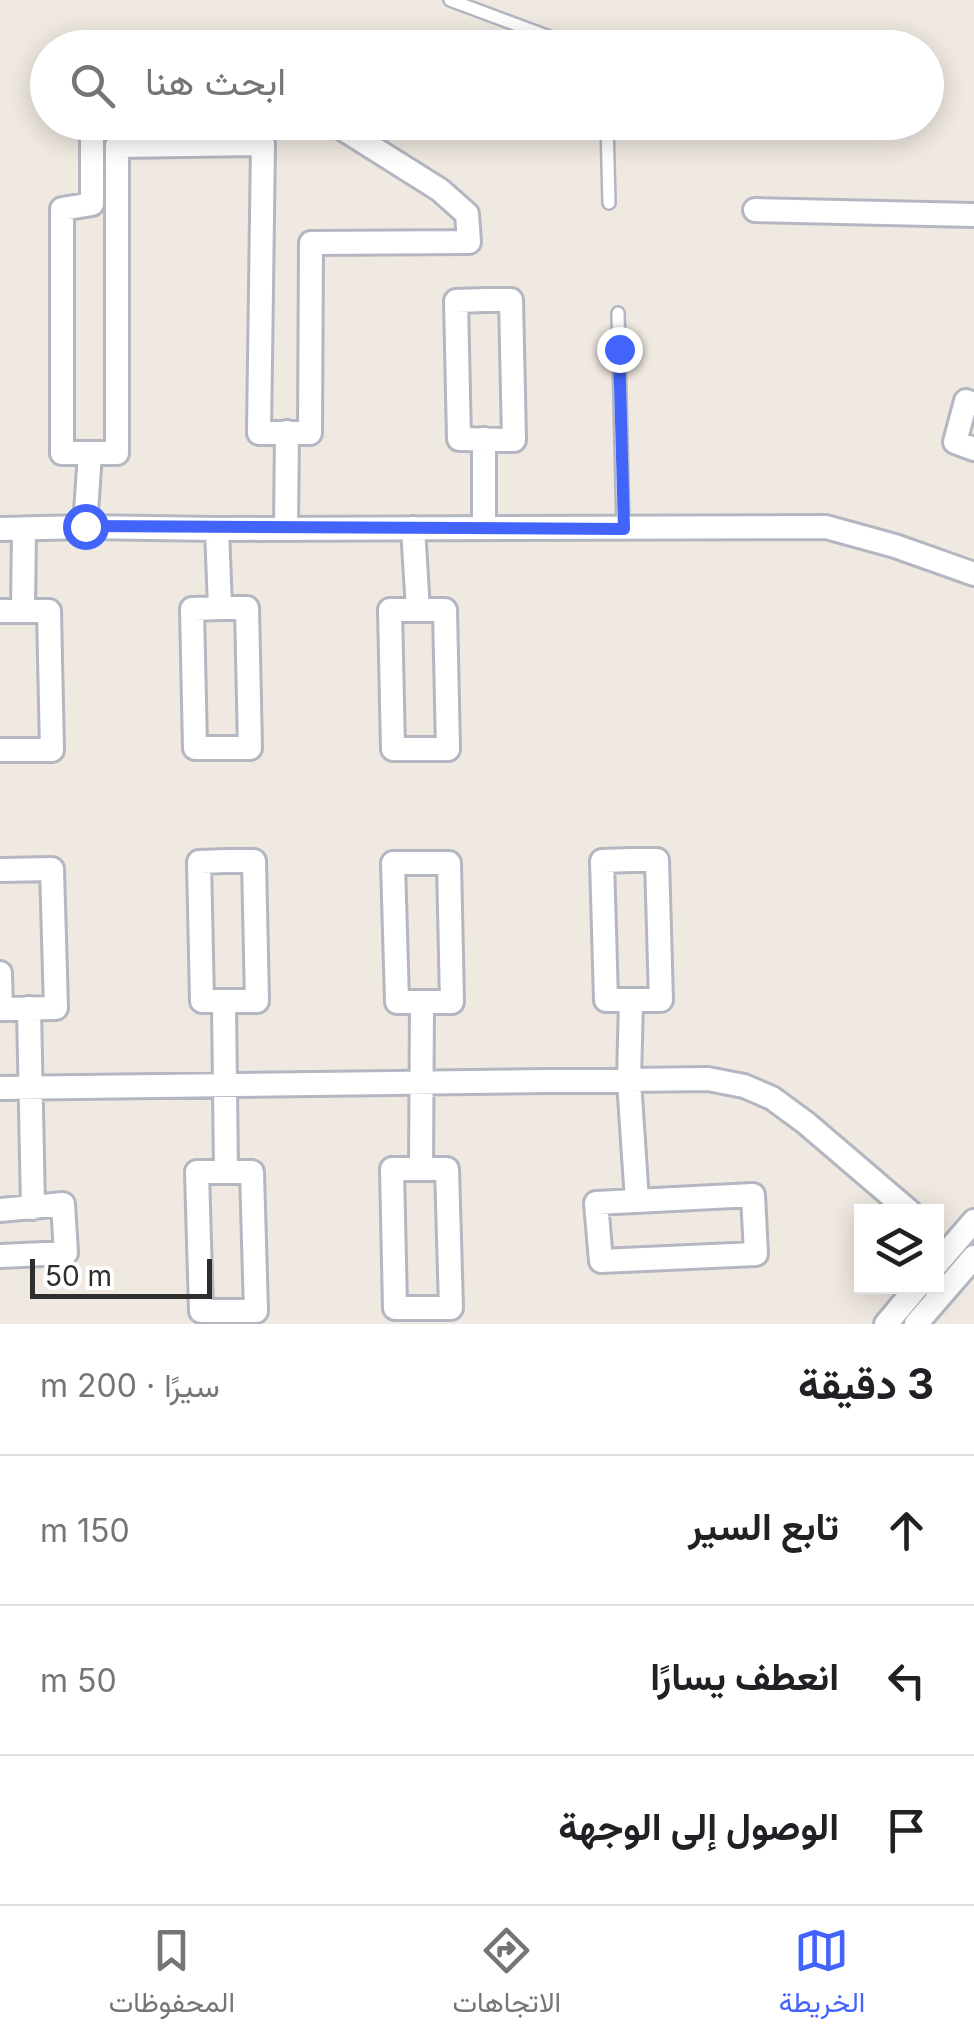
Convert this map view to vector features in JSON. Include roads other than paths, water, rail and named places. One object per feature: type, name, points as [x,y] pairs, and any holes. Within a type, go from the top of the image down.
[{"type":"street","points":[[92,140],[92,204],[62,209],[62,453],[117,453],[117,146],[263,144],[259,432],[310,433],[311,244],[468,242],[467,214],[440,190],[361,140]]},
{"type":"street","points":[[754,210],[974,215]]},
{"type":"street","points":[[511,300],[514,440],[484,440],[459,440],[456,301],[511,300]]},
{"type":"street","points":[[974,404],[966,401],[954,442],[974,448]]},
{"type":"street","points":[[286,528],[288,432]]},
{"type":"street","points":[[484,440],[484,528]]},
{"type":"street","points":[[85,526],[90,453]]},
{"type":"street","points":[[0,750],[52,750],[49,611],[11,611],[12,529],[826,527],[974,574]]},
{"type":"street","points":[[412,528],[418,610]]},
{"type":"street","points":[[217,529],[220,608]]},
{"type":"street","points":[[220,608],[246,608],[250,748],[195,748],[192,609],[220,608]]},
{"type":"street","points":[[390,610],[418,610],[445,610],[448,749],[393,749],[390,610]]},
{"type":"street","points":[[658,860],[661,1000],[631,1000],[606,1000],[602,861],[658,860]]},
{"type":"street","points":[[199,862],[254,862],[257,1001],[224,1002],[202,1001],[199,862]]},
{"type":"street","points":[[394,863],[448,863],[452,1002],[422,1002],[397,1002],[394,863]]},
{"type":"street","points":[[0,870],[52,870],[56,1008],[1,1008],[0,973]]},
{"type":"street","points":[[631,1000],[630,1081],[637,1201]]},
{"type":"street","points":[[224,1002],[226,1172]]},
{"type":"street","points":[[421,1169],[422,1002]]},
{"type":"street","points":[[29,1008],[33,1208]]},
{"type":"street","points":[[0,1088],[708,1079],[744,1086],[772,1098],[901,1204]]},
{"type":"street","points":[[392,1169],[421,1169],[447,1169],[450,1308],[396,1308],[392,1169]]},
{"type":"street","points":[[197,1172],[226,1172],[252,1172],[256,1311],[201,1311],[197,1172]]},
{"type":"street","points":[[753,1195],[756,1254],[601,1261],[596,1203],[637,1201],[753,1195]]},
{"type":"street","points":[[0,1210],[63,1204],[66,1253],[0,1256]]},
{"type":"street","points":[[916,1324],[974,1221]]},
{"type":"street","points":[[886,1324],[911,1294]]},
{"type":"lane","points":[[450,0],[531,30]]},
{"type":"lane","points":[[608,140],[609,202]]},
{"type":"lane","points":[[618,313],[624,529]]}]
